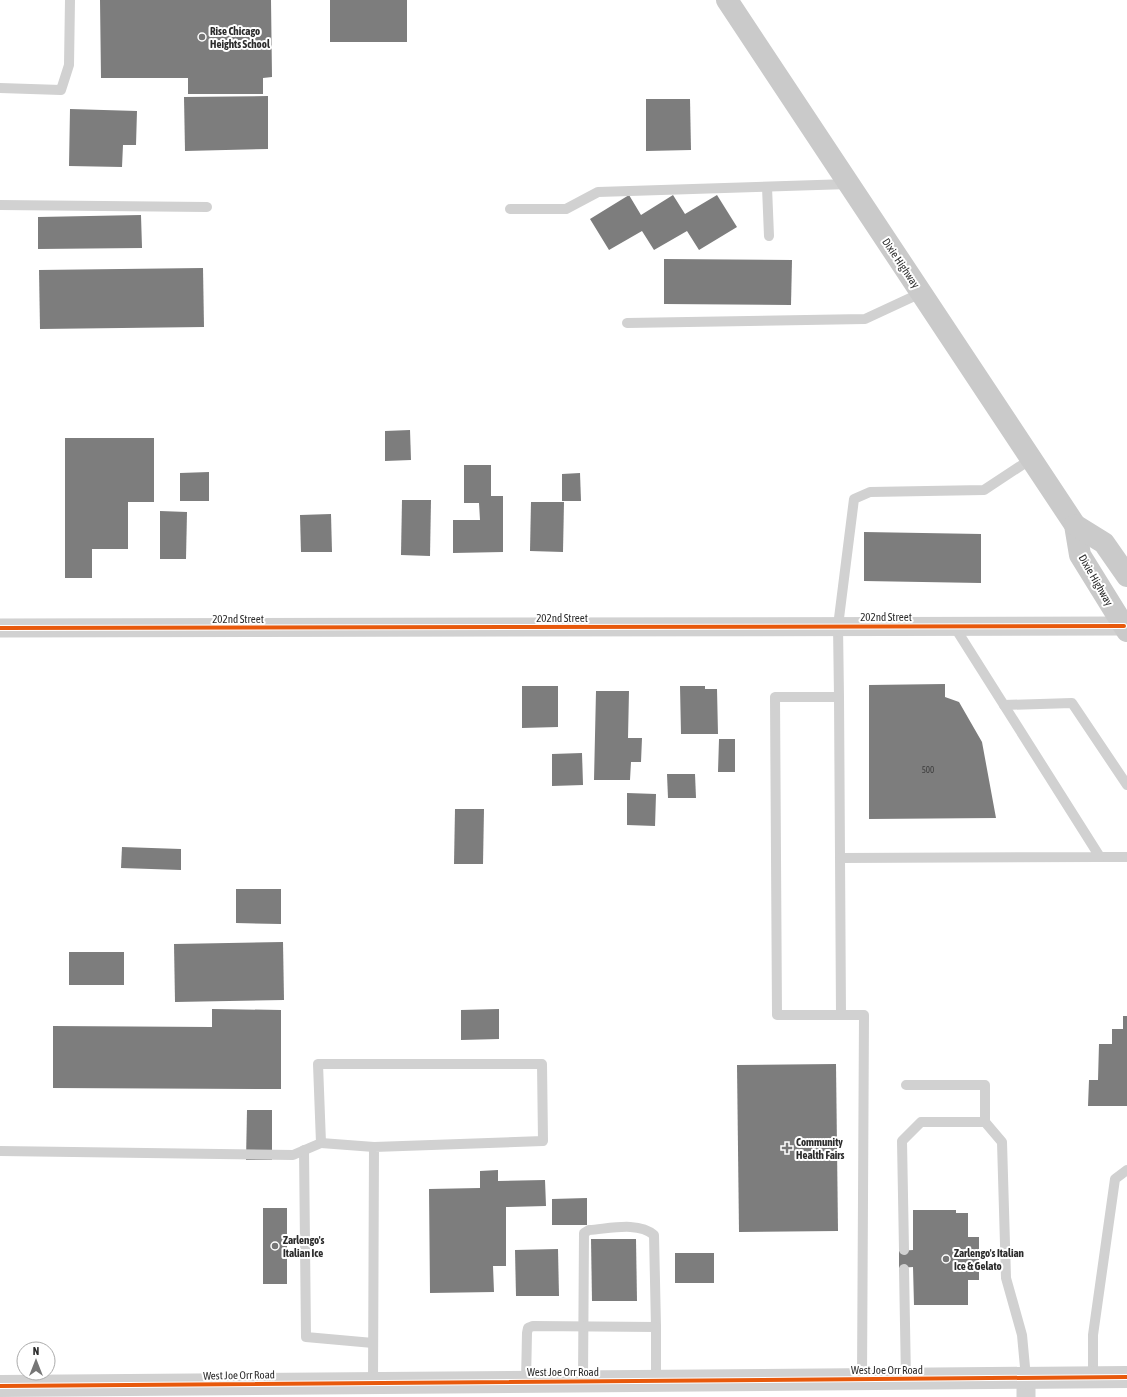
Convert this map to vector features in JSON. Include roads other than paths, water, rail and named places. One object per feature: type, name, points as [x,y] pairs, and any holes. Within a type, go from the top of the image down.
[{"type":"main road","name":"Dixie Highway","points":[[727,0],[1075,525],[1080,555],[1125,629]]},
{"type":"main road","name":"Dixie Highway","points":[[1075,525],[1104,543],[1127,576]]},
{"type":"street","name":"202nd Street","points":[[0,628],[954,626],[1125,629]]},
{"type":"street","name":"West Joe Orr Road","points":[[0,1386],[906,1379],[1026,1387],[1092,1378],[1127,1377]]},
{"type":"lane","points":[[0,88],[61,90],[70,65],[70,0]]},
{"type":"lane","points":[[510,209],[566,209],[598,192],[849,184]]},
{"type":"lane","points":[[767,187],[769,236]]},
{"type":"lane","points":[[0,205],[207,207]]},
{"type":"lane","points":[[628,323],[865,320],[921,293]]},
{"type":"lane","points":[[841,1015],[840,697],[838,626],[854,499],[870,492],[984,490],[1031,459]]},
{"type":"lane","points":[[954,626],[1100,857]]},
{"type":"lane","points":[[840,697],[775,697],[777,1015],[864,1015],[862,1379]]},
{"type":"lane","points":[[1004,705],[1072,702],[1127,785]]},
{"type":"lane","points":[[840,858],[1127,857]]},
{"type":"lane","points":[[0,1151],[293,1155],[321,1143],[374,1147],[543,1141],[542,1064],[318,1064],[321,1143]]},
{"type":"lane","points":[[906,1085],[985,1085],[985,1122],[1002,1142],[1006,1278],[1022,1335],[1026,1387]]},
{"type":"lane","points":[[904,1250],[902,1141],[921,1122],[985,1122]]},
{"type":"lane","points":[[373,1383],[374,1147]]},
{"type":"lane","points":[[304,1150],[306,1337],[373,1343]]},
{"type":"lane","points":[[1092,1378],[1093,1334],[1115,1179],[1127,1170]]},
{"type":"lane","points":[[583,1381],[584,1233],[589,1230],[639,1227],[647,1229],[654,1235],[656,1381]]},
{"type":"lane","points":[[904,1269],[906,1379]]},
{"type":"lane","points":[[526,1382],[528,1328],[533,1326],[656,1327]]},
{"type":"place","name":"Rise Chicago Heights School","points":[[202,37]]},
{"type":"place","name":"Community Health Fairs","points":[[787,1148]]},
{"type":"place","name":"Zarlengo's Italian Ice","points":[[275,1246]]},
{"type":"place","name":"Zarlengo's Italian Ice & Gelato","points":[[946,1259]]}]
